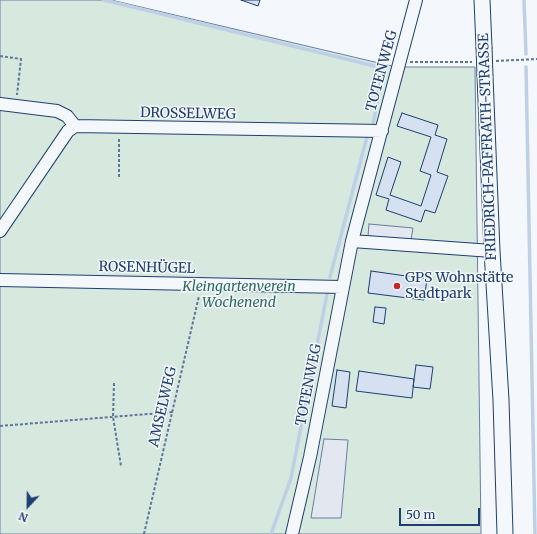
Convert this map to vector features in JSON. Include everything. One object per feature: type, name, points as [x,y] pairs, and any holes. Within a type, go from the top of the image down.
[{"type":"main road","name":"FRIEDRICH-PAFFRATH-STRASSE","points":[[482,0],[492,251],[501,400],[505,534]]},
{"type":"street","name":"TOTENWEG","points":[[292,534],[310,457],[352,241],[416,0]]},
{"type":"street","points":[[0,104],[57,111],[67,116],[75,126],[68,132],[0,231]]},
{"type":"street","name":"DROSSELWEG","points":[[75,126],[119,128],[382,131]]},
{"type":"street","points":[[352,241],[492,251]]},
{"type":"street","name":"ROSENHÜGEL","points":[[0,280],[342,287]]},
{"type":"path","points":[[0,56],[21,59],[16,106]]},
{"type":"path","points":[[495,61],[537,59]]},
{"type":"path","points":[[401,60],[415,63],[473,62]]},
{"type":"path","points":[[119,128],[119,177]]},
{"type":"path","name":"AMSELWEG","points":[[144,534],[202,284]]},
{"type":"path","points":[[114,383],[113,416],[121,466]]},
{"type":"path","points":[[0,426],[172,412]]},
{"type":"green space","name":"Kleingartenverein Wochenend","points":[[0,0],[111,0],[396,67],[475,67],[481,534],[0,534]]},
{"type":"shaded area","points":[[369,224],[413,228],[411,240],[368,236]]},
{"type":"shaded area","points":[[324,439],[348,440],[341,518],[311,518]]},
{"type":"building","points":[[241,0],[260,0],[258,6]]},
{"type":"building","points":[[402,113],[438,125],[435,135],[447,139],[437,172],[448,176],[435,213],[425,210],[421,222],[386,210],[389,199],[376,195],[388,157],[401,162],[390,195],[421,206],[431,175],[420,171],[431,137],[397,126]]},
{"type":"building","name":"GPS Wohnstätte Stadtpark","points":[[371,271],[427,279],[424,300],[368,293]]},
{"type":"building","points":[[375,307],[386,308],[384,324],[373,322]]},
{"type":"building","points":[[416,365],[433,367],[430,389],[413,387]]},
{"type":"building","points":[[337,370],[350,372],[346,408],[332,406]]},
{"type":"building","points":[[359,371],[414,379],[412,398],[356,391]]},
{"type":"waterway","points":[[104,0],[383,68],[373,125]]},
{"type":"waterway","points":[[524,0],[526,54]]},
{"type":"waterway","points":[[526,67],[535,534]]},
{"type":"waterway","points":[[330,277],[368,133]]},
{"type":"waterway","points":[[271,534],[291,478],[327,294]]},
{"type":"place","name":"GPS Wohnstätte Stadtpark","points":[[397,286]]}]
